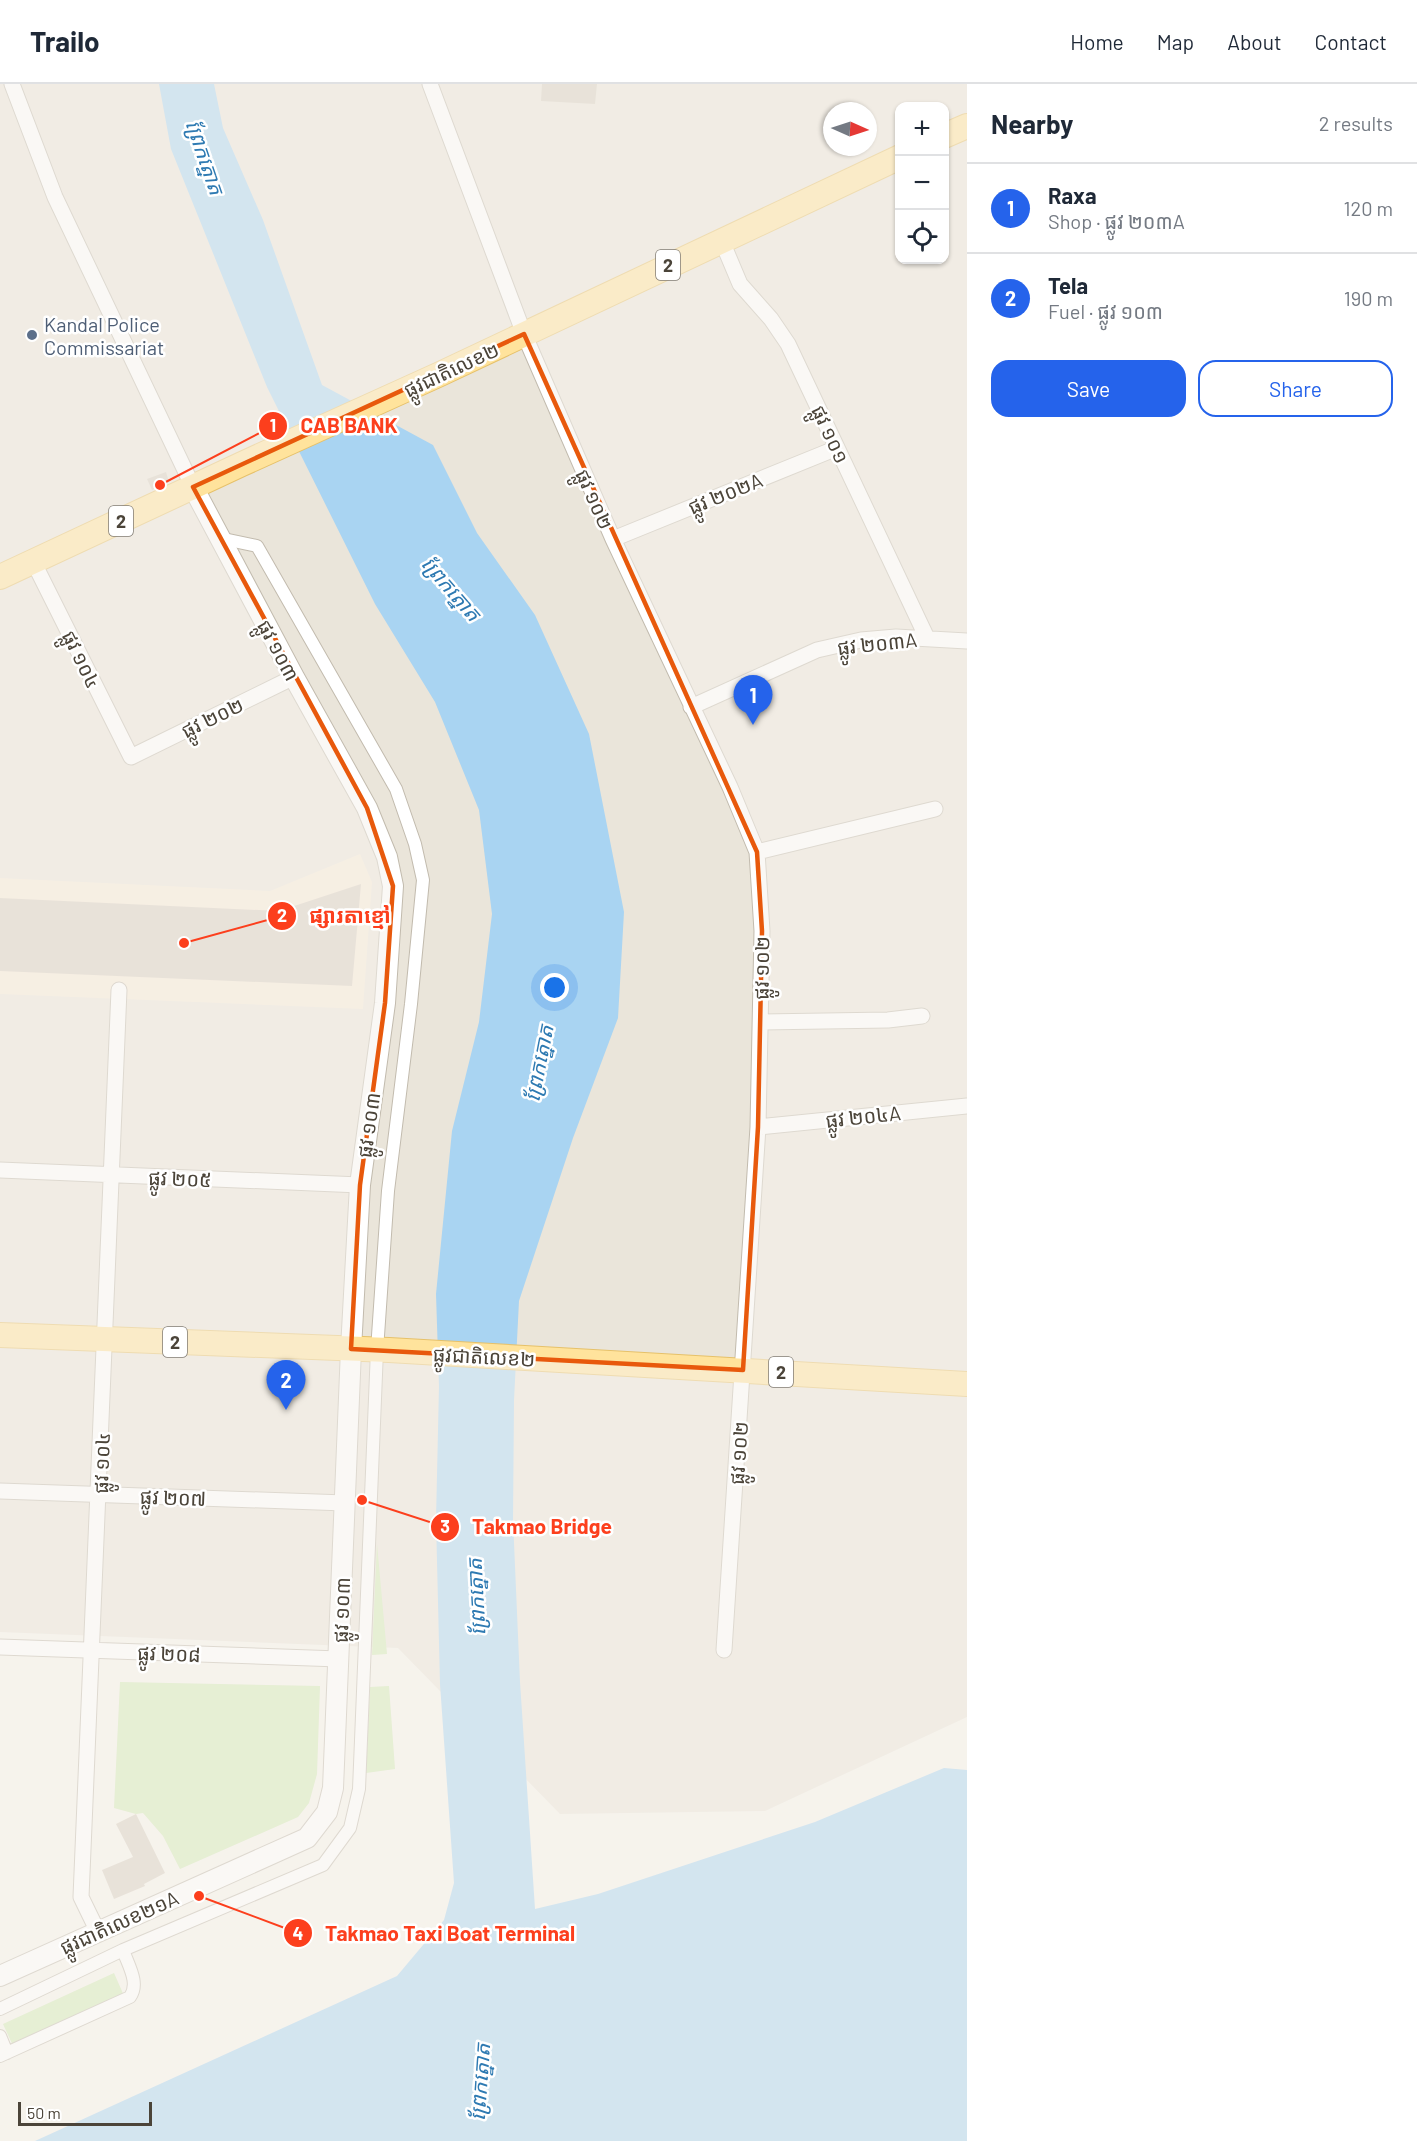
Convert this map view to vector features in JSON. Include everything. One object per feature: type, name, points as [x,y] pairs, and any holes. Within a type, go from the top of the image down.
[{"type":"main road","points":[[949,134],[967,126]]},
{"type":"main road","name":"ផ្លូវជាតិលេខ២","points":[[0,577],[438,375],[895,159]]},
{"type":"main road","name":"ផ្លូវជាតិលេខ២","points":[[0,1335],[383,1350],[967,1384]]},
{"type":"street","points":[[12,84],[55,197],[193,487]]},
{"type":"street","name":"ផ្លូវ ១០២","points":[[430,84],[524,334],[613,539],[730,786],[757,852],[762,931],[758,1127],[724,1650]]},
{"type":"street","name":"ផ្លូវ ១០១","points":[[721,240],[740,284],[771,319],[788,345],[927,638]]},
{"type":"street","name":"ផ្លូវ ២០២A","points":[[613,539],[837,448]]},
{"type":"street","name":"ផ្លូវ ១០៣","points":[[193,487],[367,808],[387,857],[393,886],[385,1003],[360,1185],[333,1788],[327,1812]]},
{"type":"street","points":[[0,2009],[123,1950],[323,1865],[351,1828],[359,1789],[383,1350],[388,1191],[411,1004],[423,880],[415,844],[396,789],[257,546],[219,537]]},
{"type":"street","name":"ផ្លូវ ១០៤","points":[[33,561],[131,757]]},
{"type":"street","name":"ផ្លូវ ២០៣A","points":[[691,707],[817,650],[861,640],[896,637],[967,640]]},
{"type":"street","name":"ផ្លូវ ២០២","points":[[131,757],[294,677]]},
{"type":"street","points":[[757,852],[935,809]]},
{"type":"street","name":"ផ្លូវ ១០៤","points":[[98,1932],[81,1897],[119,990]]},
{"type":"street","points":[[760,1022],[888,1020],[922,1016]]},
{"type":"street","name":"ផ្លូវ ២០៤A","points":[[758,1127],[967,1106]]},
{"type":"street","name":"ផ្លូវ ២០៥","points":[[0,1170],[360,1185]]},
{"type":"street","name":"ផ្លូវ ២០៧","points":[[0,1491],[345,1503]]},
{"type":"street","name":"ផ្លូវ ២០៨","points":[[0,1647],[339,1659]]},
{"type":"street","name":"ផ្លូវជាតិលេខ២១A","points":[[0,1976],[307,1838],[327,1812]]},
{"type":"street","points":[[0,2036],[3,2055],[130,1997],[135,1991],[135,1982],[123,1950]]},
{"type":"highlighted area","points":[[524,334],[757,852],[762,931],[758,1127],[743,1370],[351,1349],[360,1185],[385,1003],[393,886],[367,808],[193,487]]},
{"type":"shaded area","points":[[0,84],[967,84],[967,1717],[765,1811],[560,1814],[398,1648],[0,1632]]},
{"type":"shaded area","points":[[360,854],[372,882],[363,1009],[0,994],[0,878],[270,891]]},
{"type":"green space","points":[[377,1544],[387,1654],[372,1655]]},
{"type":"green space","points":[[120,1682],[320,1686],[317,1774],[309,1803],[298,1817],[180,1869],[163,1836],[143,1813],[136,1814],[114,1808]]},
{"type":"green space","points":[[389,1686],[395,1769],[366,1773],[370,1687]]},
{"type":"green space","points":[[114,1973],[125,1998],[14,2048],[3,2024]]},
{"type":"water","name":"ព្រែកត្នោត","points":[[159,84],[214,84],[223,128],[263,220],[322,385],[433,445],[477,533],[535,615],[589,734],[624,912],[618,1018],[573,1138],[519,1301],[514,1400],[513,1520],[520,1682],[535,1909],[598,1894],[815,1822],[944,1768],[967,1770],[967,2141],[35,2141],[397,1976],[444,1920],[454,1883],[440,1684],[436,1520],[439,1386],[436,1294],[452,1131],[479,1022],[492,914],[479,810],[435,702],[375,604],[267,387],[171,149]]},
{"type":"building","points":[[542,84],[597,84],[595,104],[541,101]]},
{"type":"building","points":[[166,472],[169,482],[152,490],[147,479]]},
{"type":"building","points":[[361,884],[352,986],[0,971],[0,898],[279,911]]},
{"type":"building","points":[[136,1814],[165,1873],[144,1884],[145,1886],[114,1899],[102,1870],[133,1857],[116,1824]]},
{"type":"place","name":"Kandal Police Commissariat","points":[[32,335]]},
{"type":"place","name":"CAB BANK","points":[[160,485]]},
{"type":"place","name":"Raxa","points":[[753,725]]},
{"type":"place","name":"ផ្សារតាខ្មៅ","points":[[184,943]]},
{"type":"place","name":"Tela","points":[[286,1410]]},
{"type":"place","name":"Takmao Bridge","points":[[362,1500]]},
{"type":"place","name":"Takmao Taxi Boat Terminal","points":[[199,1896]]}]
